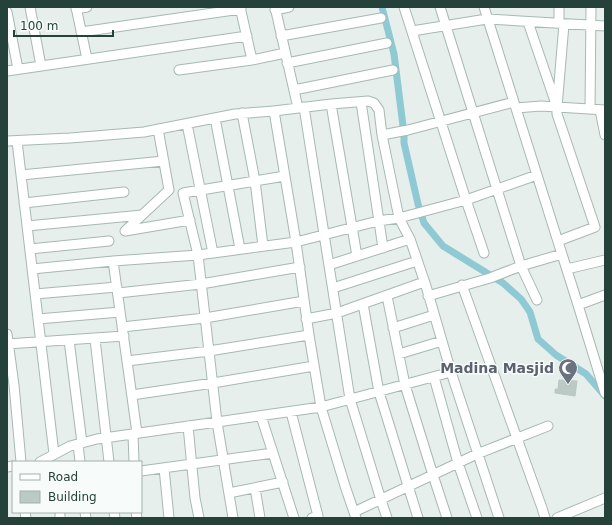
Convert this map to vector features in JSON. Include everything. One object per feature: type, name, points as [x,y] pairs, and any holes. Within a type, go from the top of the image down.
[{"type":"street","points":[[30,7],[41,66]]},
{"type":"street","points":[[87,7],[76,8],[87,59]]},
{"type":"street","points":[[289,7],[275,8],[284,53],[288,63],[294,90],[301,107],[333,288],[350,399],[387,518]]},
{"type":"street","points":[[404,7],[484,253]]},
{"type":"street","points":[[440,7],[521,266],[537,300]]},
{"type":"street","points":[[484,7],[578,305],[601,364],[602,382],[605,393]]},
{"type":"street","points":[[559,7],[562,24],[557,114],[595,227]]},
{"type":"street","points":[[590,109],[591,7]]},
{"type":"street","points":[[81,32],[240,8],[252,60]]},
{"type":"street","points":[[7,12],[18,69]]},
{"type":"street","points":[[281,36],[381,18]]},
{"type":"street","points":[[412,31],[487,19],[605,26]]},
{"type":"street","points":[[528,22],[557,107]]},
{"type":"street","points":[[7,71],[246,36]]},
{"type":"street","points":[[288,63],[387,43]]},
{"type":"street","points":[[179,70],[252,60],[284,53]]},
{"type":"street","points":[[294,90],[393,70]]},
{"type":"street","points":[[7,141],[144,132],[242,113],[368,101],[374,104],[379,110],[382,135],[399,218],[410,239],[477,454],[499,518]]},
{"type":"street","points":[[361,102],[383,248]]},
{"type":"street","points":[[331,104],[357,256]]},
{"type":"street","points":[[382,135],[405,131],[473,112],[515,105],[602,110],[605,135]]},
{"type":"street","points":[[274,111],[300,267],[306,319],[321,407],[355,515],[381,500],[477,454],[548,426]]},
{"type":"street","points":[[242,113],[255,181],[262,246]]},
{"type":"street","points":[[215,118],[240,250]]},
{"type":"street","points":[[187,124],[213,253]]},
{"type":"street","points":[[158,129],[169,190],[125,231],[190,220]]},
{"type":"street","points":[[17,141],[54,454]]},
{"type":"street","points":[[21,175],[164,161]]},
{"type":"street","points":[[32,269],[198,255],[296,242],[378,221],[399,218],[466,200],[537,175]]},
{"type":"street","points":[[233,518],[218,422],[198,255],[183,193],[285,176]]},
{"type":"street","points":[[24,203],[124,192]]},
{"type":"street","points":[[27,226],[142,215]]},
{"type":"street","points":[[558,241],[595,227],[605,225]]},
{"type":"street","points":[[329,265],[410,239]]},
{"type":"street","points":[[30,249],[109,241]]},
{"type":"street","points":[[428,296],[490,278],[521,266],[562,254]]},
{"type":"street","points":[[567,269],[605,260]]},
{"type":"street","points":[[113,261],[132,395],[135,433],[134,461]]},
{"type":"street","points":[[333,288],[417,261]]},
{"type":"street","points":[[35,294],[201,284],[300,267]]},
{"type":"street","points":[[306,319],[337,313],[424,282]]},
{"type":"street","points":[[462,285],[545,518]]},
{"type":"street","points":[[578,305],[605,295]]},
{"type":"street","points":[[387,296],[405,385],[432,475],[448,518]]},
{"type":"street","points":[[122,327],[205,318],[304,301]]},
{"type":"street","points":[[362,304],[379,392],[418,518]]},
{"type":"street","points":[[38,319],[120,312]]},
{"type":"street","points":[[393,328],[434,315]]},
{"type":"street","points":[[7,334],[14,385],[21,461]]},
{"type":"street","points":[[127,361],[209,351],[309,335]]},
{"type":"street","points":[[8,344],[124,336]]},
{"type":"street","points":[[95,339],[109,461]]},
{"type":"street","points":[[69,340],[80,443],[80,461]]},
{"type":"street","points":[[399,354],[442,341]]},
{"type":"street","points":[[132,395],[314,366]]},
{"type":"street","points":[[42,461],[70,446],[97,439],[321,407],[451,372]]},
{"type":"street","points":[[434,377],[458,463],[477,518]]},
{"type":"street","points":[[290,412],[318,516],[312,518]]},
{"type":"street","points":[[261,416],[294,518]]},
{"type":"street","points":[[188,426],[199,518]]},
{"type":"street","points":[[142,471],[273,453]]},
{"type":"street","points":[[164,468],[169,518]]},
{"type":"street","points":[[229,494],[283,482]]},
{"type":"street","points":[[254,488],[260,518]]},
{"type":"street","points":[[557,518],[605,498]]},
{"type":"building","name":"Madina Masjid","points":[[559,380],[577,381],[575,396],[555,393],[555,389],[558,389]]},
{"type":"waterway","points":[[382,7],[394,54],[404,143],[418,204],[424,223],[443,246],[503,283],[521,299],[530,312],[538,339],[556,355],[586,374],[605,396]]},
{"type":"place","name":"Madina Masjid","points":[[568,385]]}]
